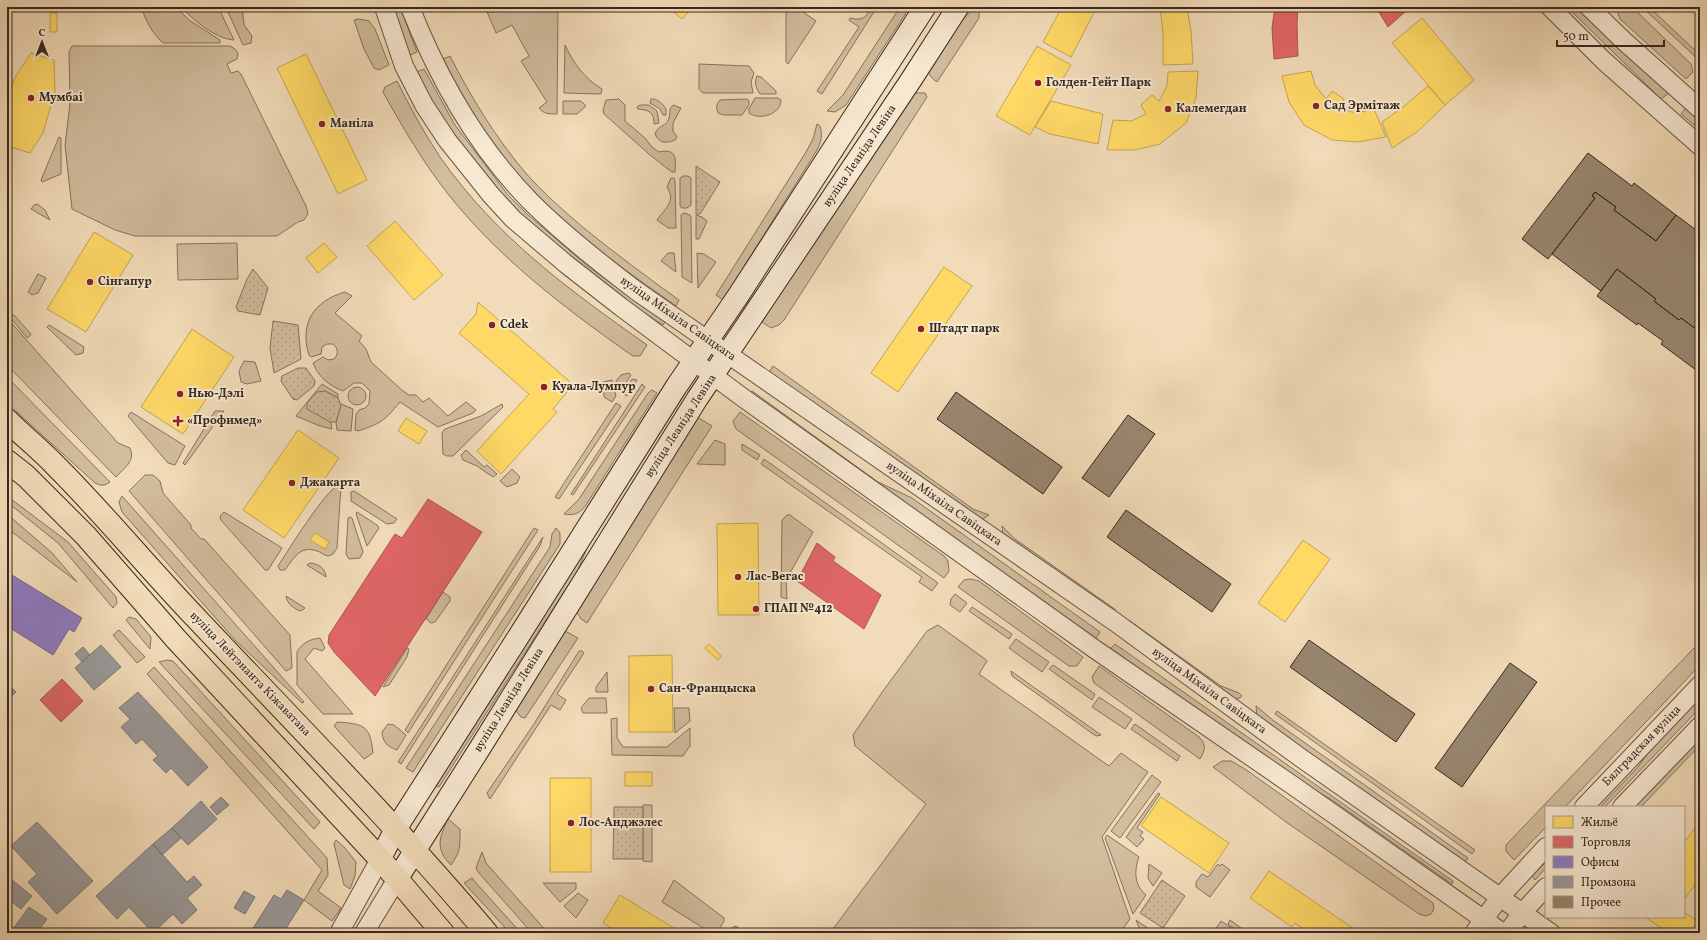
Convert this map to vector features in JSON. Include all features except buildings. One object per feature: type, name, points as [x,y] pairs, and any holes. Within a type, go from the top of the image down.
[{"type":"main road","name":"вуліца Леаніда Левіна","points":[[380,859],[395,830],[516,642],[672,393],[738,296],[925,7]]},
{"type":"main road","name":"вуліца Леаніда Левіна","points":[[397,879],[726,354],[907,86],[958,7]]},
{"type":"main road","name":"вуліца Лейтэнанта Кіжаватава","points":[[7,420],[55,465],[195,618],[346,775],[449,888],[487,933]]},
{"type":"main road","points":[[7,460],[26,476],[86,536],[176,639],[380,859],[443,933]]},
{"type":"street","name":"вуліца Міхаіла Савіцкага","points":[[384,7],[404,66],[424,105],[447,140],[491,195],[513,219],[566,264],[713,375],[1096,650],[1295,787],[1479,926],[1503,933]]},
{"type":"street","name":"вуліца Міхаіла Савіцкага","points":[[410,7],[451,94],[469,124],[488,151],[530,201],[561,230],[621,279],[726,354],[1109,618],[1301,758],[1551,933]]},
{"type":"street","points":[[1550,7],[1604,61],[1700,146]]},
{"type":"street","points":[[1590,7],[1624,41],[1700,109]]},
{"type":"street","name":"Бялградская вуліца","points":[[1585,806],[1700,685]]},
{"type":"street","points":[[1623,806],[1700,726]]},
{"type":"street","points":[[1479,926],[1500,897],[1545,848]]},
{"type":"street","points":[[339,933],[380,859]]},
{"type":"street","points":[[364,933],[397,879]]},
{"type":"street","points":[[1507,933],[1522,913],[1545,888]]},
{"type":"shaded area","points":[[141,7],[176,7],[189,20],[220,40],[220,43],[163,43],[150,26]]},
{"type":"shaded area","points":[[181,7],[218,7],[234,40],[212,33],[192,18]]},
{"type":"shaded area","points":[[242,7],[244,25],[252,36],[251,43],[243,45],[228,12],[228,8]]},
{"type":"shaded area","points":[[390,7],[400,7],[417,52],[408,56]]},
{"type":"shaded area","points":[[796,7],[816,21],[788,64],[786,62],[786,8]]},
{"type":"shaded area","points":[[870,7],[877,7],[822,94],[817,91],[859,27],[849,20],[850,18],[863,18],[868,14]]},
{"type":"shaded area","points":[[900,7],[909,7],[846,105],[835,112],[827,111],[843,95]]},
{"type":"shaded area","points":[[1567,7],[1580,7],[1669,93],[1661,99]]},
{"type":"shaded area","points":[[1618,7],[1632,7],[1691,64],[1693,72],[1686,79],[1620,19],[1617,10]]},
{"type":"shaded area","points":[[1642,7],[1649,7],[1700,55],[1700,61]]},
{"type":"shaded area","points":[[558,8],[557,114],[552,114],[545,113],[539,108],[547,102],[521,61],[529,56],[512,25],[496,33],[487,12]]},
{"type":"shaded area","points":[[974,8],[979,12],[979,18],[937,82],[932,78],[928,71],[930,60],[941,44]]},
{"type":"shaded area","points":[[359,19],[369,21],[375,29],[389,65],[379,70],[374,68],[364,49],[354,20]]},
{"type":"shaded area","points":[[565,45],[580,70],[602,89],[601,94],[564,93]]},
{"type":"shaded area","points":[[72,46],[230,46],[235,49],[238,53],[237,59],[227,64],[231,73],[238,71],[241,74],[306,206],[308,214],[304,220],[298,222],[277,236],[135,236],[115,230],[72,209],[65,145],[70,104],[69,52]]},
{"type":"shaded area","points":[[450,56],[466,86],[493,130],[531,179],[585,229],[679,300],[676,306],[582,237],[529,187],[496,148],[476,119],[443,59]]},
{"type":"shaded area","points":[[699,64],[749,66],[754,73],[751,82],[753,93],[703,93],[699,89]]},
{"type":"shaded area","points":[[424,69],[455,125],[508,195],[528,215],[590,268],[665,322],[663,325],[626,301],[509,210],[464,153],[414,73]]},
{"type":"shaded area","points":[[757,76],[761,77],[776,91],[776,94],[760,94],[756,85]]},
{"type":"shaded area","points":[[397,81],[417,120],[440,157],[485,213],[535,260],[562,282],[647,345],[640,356],[633,356],[627,352],[555,298],[509,260],[467,217],[430,170],[383,92],[385,87]]},
{"type":"shaded area","points":[[911,93],[925,93],[927,97],[784,320],[779,325],[771,328],[762,322]]},
{"type":"shaded area","points":[[755,98],[778,98],[781,100],[778,109],[774,112],[769,115],[759,116],[749,113],[749,109]]},
{"type":"shaded area","points":[[619,99],[625,105],[625,121],[659,152],[665,151],[672,153],[675,159],[675,172],[672,172],[650,155],[604,114],[603,110],[606,100]]},
{"type":"shaded area","points":[[651,99],[658,100],[663,105],[666,109],[666,115],[663,115],[660,109],[650,103]]},
{"type":"shaded area","points":[[747,99],[749,101],[749,105],[742,115],[723,115],[718,113],[717,106],[720,100]]},
{"type":"shaded area","points":[[563,101],[581,101],[586,106],[577,114],[563,114]]},
{"type":"shaded area","points":[[640,105],[649,105],[657,111],[659,123],[654,124],[652,114],[650,112],[638,109],[637,107]]},
{"type":"shaded area","points":[[673,105],[681,108],[673,123],[673,131],[677,137],[675,140],[663,142],[655,134],[659,128],[667,123],[670,116],[670,109]]},
{"type":"shaded area","points":[[1687,106],[1700,117],[1700,130],[1681,114]]},
{"type":"shaded area","points":[[817,124],[820,126],[821,135],[817,150],[723,300],[716,295],[806,152],[813,139]]},
{"type":"shaded area","points":[[59,137],[61,138],[61,174],[42,182],[41,180]]},
{"type":"shaded area","points":[[696,166],[720,182],[700,214],[696,214]]},
{"type":"shaded area","points":[[683,176],[688,176],[691,178],[691,205],[687,208],[682,208],[680,206],[680,178]]},
{"type":"shaded area","points":[[671,178],[674,178],[675,181],[676,228],[668,228],[657,220],[670,201],[670,192],[667,187]]},
{"type":"shaded area","points":[[37,204],[45,210],[50,220],[31,209]]},
{"type":"shaded area","points":[[684,213],[690,215],[691,217],[692,283],[682,277],[681,215]]},
{"type":"shaded area","points":[[696,215],[707,221],[699,239],[696,239]]},
{"type":"shaded area","points":[[237,243],[238,279],[178,280],[177,244]]},
{"type":"shaded area","points":[[668,253],[674,253],[676,272],[661,261]]},
{"type":"shaded area","points":[[697,253],[704,254],[716,262],[698,288]]},
{"type":"shaded area","points":[[253,269],[268,288],[260,315],[238,311],[236,307],[247,279]]},
{"type":"shaded area","points":[[38,274],[46,278],[38,293],[32,295],[28,292]]},
{"type":"shaded area","points":[[345,292],[352,296],[335,313],[362,336],[359,341],[366,349],[371,362],[403,391],[409,395],[416,395],[423,402],[429,398],[448,416],[466,402],[476,410],[473,413],[438,427],[400,402],[382,421],[358,431],[355,430],[356,414],[359,410],[365,408],[369,404],[370,391],[362,383],[354,383],[343,391],[329,384],[321,377],[313,363],[323,357],[328,360],[334,359],[337,353],[336,347],[333,344],[327,344],[322,347],[321,354],[311,357],[309,355],[306,343],[308,323],[317,307],[334,296]]},
{"type":"shaded area","points":[[14,315],[30,333],[31,335],[27,338],[10,317]]},
{"type":"shaded area","points":[[7,318],[118,443],[130,448],[130,461],[116,477],[7,365]]},
{"type":"shaded area","points":[[273,321],[298,325],[301,359],[274,373],[270,348]]},
{"type":"shaded area","points":[[49,325],[84,347],[83,353],[76,355],[47,327]]},
{"type":"shaded area","points":[[244,361],[255,362],[261,381],[247,384],[241,382],[239,371]]},
{"type":"shaded area","points":[[773,366],[973,509],[989,515],[983,519],[974,518],[768,374]]},
{"type":"shaded area","points":[[298,368],[306,368],[315,381],[314,386],[297,400],[293,399],[281,381],[282,376]]},
{"type":"shaded area","points":[[629,373],[631,375],[620,392],[618,391],[616,381],[621,375]]},
{"type":"shaded area","points":[[7,377],[110,482],[103,485],[95,483],[7,403]]},
{"type":"shaded area","points":[[632,379],[637,380],[627,396],[623,394]]},
{"type":"shaded area","points":[[612,380],[616,396],[612,402],[604,397],[603,382]]},
{"type":"shaded area","points":[[322,384],[338,394],[338,398],[325,391],[332,429],[320,426],[296,416]]},
{"type":"shaded area","points":[[642,384],[645,387],[573,495],[571,494]]},
{"type":"shaded area","points":[[353,387],[361,387],[366,392],[364,403],[361,405],[353,405],[348,400],[348,392]]},
{"type":"shaded area","points":[[652,390],[657,393],[586,505],[577,513],[571,515],[564,514],[579,499],[648,393]]},
{"type":"shaded area","points":[[325,391],[338,398],[341,405],[336,422],[330,422],[307,409],[307,403],[317,392]]},
{"type":"shaded area","points":[[752,391],[878,482],[912,498],[1100,632],[1095,640],[750,394]]},
{"type":"shaded area","points":[[616,403],[621,406],[559,499],[555,497]]},
{"type":"shaded area","points":[[341,404],[353,409],[351,431],[337,430],[336,422]]},
{"type":"shaded area","points":[[502,404],[503,407],[453,456],[443,454],[442,433],[445,429],[481,416]]},
{"type":"shaded area","points":[[215,411],[224,411],[185,465],[183,463]]},
{"type":"shaded area","points":[[131,412],[185,446],[175,465],[168,463],[128,416]]},
{"type":"shaded area","points":[[740,412],[944,556],[948,561],[949,571],[944,578],[736,429],[733,421]]},
{"type":"shaded area","points":[[697,417],[712,426],[587,623],[581,619],[576,611]]},
{"type":"shaded area","points":[[715,440],[725,444],[725,465],[697,464]]},
{"type":"shaded area","points":[[742,444],[760,455],[757,460],[742,450]]},
{"type":"shaded area","points":[[466,450],[484,467],[487,465],[497,474],[493,477],[477,466],[463,460],[461,455]]},
{"type":"shaded area","points":[[764,459],[938,583],[932,591],[919,582],[922,577],[761,464]]},
{"type":"shaded area","points":[[512,469],[520,477],[517,483],[507,487],[500,481]]},
{"type":"shaded area","points":[[145,475],[153,475],[160,481],[163,493],[191,525],[191,528],[201,539],[204,539],[290,635],[292,668],[286,671],[129,491]]},
{"type":"shaded area","points":[[340,484],[337,548],[333,554],[328,556],[317,551],[302,551],[295,557],[285,570],[280,570],[278,566],[316,509],[325,497]]},
{"type":"shaded area","points":[[354,491],[397,519],[394,523],[387,524],[351,501],[351,492]]},
{"type":"shaded area","points":[[7,496],[68,542],[116,597],[117,603],[113,608],[58,543],[7,502]]},
{"type":"shaded area","points":[[122,496],[304,702],[302,703],[235,640],[122,512],[119,502]]},
{"type":"shaded area","points":[[224,512],[282,548],[268,570],[265,570],[221,520],[220,516]]},
{"type":"shaded area","points":[[357,512],[377,525],[379,528],[367,546],[356,514]]},
{"type":"shaded area","points":[[7,514],[52,553],[77,582],[7,528]]},
{"type":"shaded area","points":[[787,515],[790,515],[813,532],[786,580],[787,599],[781,597],[782,520]]},
{"type":"shaded area","points":[[348,518],[352,518],[363,552],[360,558],[349,559],[346,554]]},
{"type":"shaded area","points":[[1002,526],[1015,539],[1116,610],[1112,616],[1003,536]]},
{"type":"shaded area","points":[[534,528],[538,530],[408,733],[405,730]]},
{"type":"shaded area","points":[[556,528],[560,533],[560,544],[413,772],[406,768],[550,547],[552,534]]},
{"type":"shaded area","points":[[592,536],[578,570],[439,787],[435,786]]},
{"type":"shaded area","points":[[543,537],[540,546],[401,764],[398,762]]},
{"type":"shaded area","points":[[310,563],[321,567],[326,577],[307,565]]},
{"type":"shaded area","points":[[970,579],[979,581],[1083,657],[1077,666],[1069,666],[958,587],[964,580]]},
{"type":"shaded area","points":[[443,592],[450,597],[450,601],[435,622],[431,623],[426,619]]},
{"type":"shaded area","points":[[955,594],[967,603],[960,612],[950,605],[951,599]]},
{"type":"shaded area","points":[[286,596],[305,608],[301,611],[296,609],[289,604]]},
{"type":"shaded area","points":[[972,607],[1012,634],[1009,639],[969,611]]},
{"type":"shaded area","points":[[129,617],[136,619],[151,637],[150,649],[126,620]]},
{"type":"shaded area","points":[[1130,621],[1221,686],[1239,693],[1242,696],[1240,698],[1231,699],[1126,627]]},
{"type":"shaded area","points":[[938,625],[987,661],[979,674],[1109,766],[1121,753],[1148,772],[1102,837],[1130,919],[1120,933],[830,933],[926,804],[855,746],[853,735],[927,631]]},
{"type":"shaded area","points":[[119,630],[145,657],[137,663],[113,635]]},
{"type":"shaded area","points":[[563,632],[567,632],[578,638],[525,718],[521,717],[516,711],[525,684]]},
{"type":"shaded area","points":[[320,638],[325,648],[322,651],[314,648],[305,659],[353,714],[323,714],[297,685],[297,652],[301,646],[307,642]]},
{"type":"shaded area","points":[[1016,639],[1049,662],[1042,672],[1009,648]]},
{"type":"shaded area","points":[[1115,644],[1453,881],[1452,884],[1329,798],[1292,778],[1109,650]]},
{"type":"shaded area","points":[[1700,647],[1700,665],[1566,806],[1545,806],[1545,828],[1514,860],[1506,851],[1506,845],[1694,648]]},
{"type":"shaded area","points":[[407,648],[409,649],[407,657],[389,685],[383,687]]},
{"type":"shaded area","points":[[579,651],[584,653],[557,694],[566,700],[560,710],[551,705],[490,799],[487,793],[534,724]]},
{"type":"shaded area","points":[[167,660],[173,661],[320,822],[314,829],[159,662]]},
{"type":"shaded area","points":[[1053,665],[1095,694],[1092,700],[1049,669]]},
{"type":"shaded area","points":[[1099,666],[1199,737],[1204,745],[1203,753],[1200,759],[1094,683],[1092,677]]},
{"type":"shaded area","points":[[154,667],[327,858],[328,875],[318,891],[341,908],[332,921],[304,900],[322,870],[147,674]]},
{"type":"shaded area","points":[[1011,671],[1101,735],[1096,736],[1012,676]]},
{"type":"shaded area","points":[[607,672],[608,692],[596,692],[596,687]]},
{"type":"shaded area","points":[[1700,693],[1700,708],[1606,806],[1601,806],[1638,767],[1661,734]]},
{"type":"shaded area","points":[[1099,697],[1132,719],[1125,729],[1092,707]]},
{"type":"shaded area","points":[[589,698],[606,698],[607,713],[583,713],[581,708]]},
{"type":"shaded area","points":[[1256,706],[1274,721],[1468,858],[1463,865],[1257,718]]},
{"type":"shaded area","points":[[674,708],[689,708],[690,721],[675,733]]},
{"type":"shaded area","points":[[1277,711],[1475,850],[1472,854],[1275,714]]},
{"type":"shaded area","points":[[617,718],[617,738],[623,747],[667,747],[690,728],[690,746],[683,756],[612,755],[611,719]]},
{"type":"shaded area","points":[[337,722],[359,725],[364,728],[370,737],[373,753],[364,759],[334,726]]},
{"type":"shaded area","points":[[388,724],[394,725],[406,735],[397,750],[388,745],[383,739],[382,732]]},
{"type":"shaded area","points":[[1135,724],[1180,756],[1177,761],[1131,729]]},
{"type":"shaded area","points":[[1690,745],[1700,745],[1642,806],[1631,806]]},
{"type":"shaded area","points":[[1222,761],[1231,761],[1245,769],[1433,903],[1434,909],[1431,914],[1426,916],[1419,914],[1286,822],[1213,767]]},
{"type":"shaded area","points":[[1152,775],[1161,782],[1120,838],[1111,831]]},
{"type":"shaded area","points":[[1158,793],[1160,794],[1137,828],[1143,832],[1140,836],[1144,839],[1137,847],[1126,837]]},
{"type":"shaded area","points":[[643,805],[652,805],[652,862],[643,861]]},
{"type":"shaded area","points":[[614,807],[643,807],[643,859],[613,859]]},
{"type":"shaded area","points":[[448,819],[460,829],[460,840],[457,856],[451,865],[443,854],[440,843],[442,832]]},
{"type":"shaded area","points":[[1107,835],[1139,857],[1136,867],[1136,878],[1139,887],[1146,895],[1133,914],[1105,838]]},
{"type":"shaded area","points":[[336,840],[345,848],[356,862],[355,876],[350,889],[344,885],[334,844]]},
{"type":"shaded area","points":[[482,852],[486,863],[548,933],[532,933],[478,872],[476,868]]},
{"type":"shaded area","points":[[1545,863],[1545,869],[1535,880],[1532,876]]},
{"type":"shaded area","points":[[1149,864],[1162,873],[1153,886],[1148,878]]},
{"type":"shaded area","points":[[1218,864],[1220,866],[1222,864],[1230,870],[1210,897],[1196,887],[1196,882],[1202,874],[1208,877]]},
{"type":"shaded area","points":[[472,878],[521,933],[510,933],[464,883]]},
{"type":"shaded area","points":[[674,880],[724,918],[724,921],[717,933],[711,933],[662,902]]},
{"type":"shaded area","points":[[1162,880],[1185,896],[1163,928],[1140,913]]},
{"type":"shaded area","points":[[543,883],[576,883],[576,889],[560,902]]},
{"type":"shaded area","points":[[578,893],[588,900],[576,918],[564,906]]},
{"type":"shaded area","points":[[1136,920],[1155,933],[1141,933]]},
{"type":"shaded area","points":[[1230,920],[1248,933],[1240,933],[1228,924]]},
{"type":"shaded area","points":[[1221,921],[1239,933],[1213,933]]},
{"type":"shaded area","points":[[736,926],[745,933],[729,933],[733,927]]},
{"type":"place","name":"Голден-Гейт Парк","points":[[1038,83]]},
{"type":"place","name":"Мумбаі","points":[[31,98]]},
{"type":"place","name":"Сад Эрмітаж","points":[[1316,106]]},
{"type":"place","name":"Калемегдан","points":[[1168,109]]},
{"type":"place","name":"Маніла","points":[[322,124]]},
{"type":"place","name":"Сінгапур","points":[[90,282]]},
{"type":"place","name":"Cdek","points":[[492,325]]},
{"type":"place","name":"Штадт парк","points":[[921,329]]},
{"type":"place","name":"Куала-Лумпур","points":[[544,387]]},
{"type":"place","name":"Нью-Дэлі","points":[[180,394]]},
{"type":"place","name":"«Профимед»","points":[[178,421]]},
{"type":"place","name":"Джакарта","points":[[292,483]]},
{"type":"place","name":"Лас-Вегас","points":[[738,577]]},
{"type":"place","name":"ГПАП №412","points":[[756,609]]},
{"type":"place","name":"Сан-Францыска","points":[[651,689]]},
{"type":"place","name":"Лос-Анджэлес","points":[[571,823]]}]
